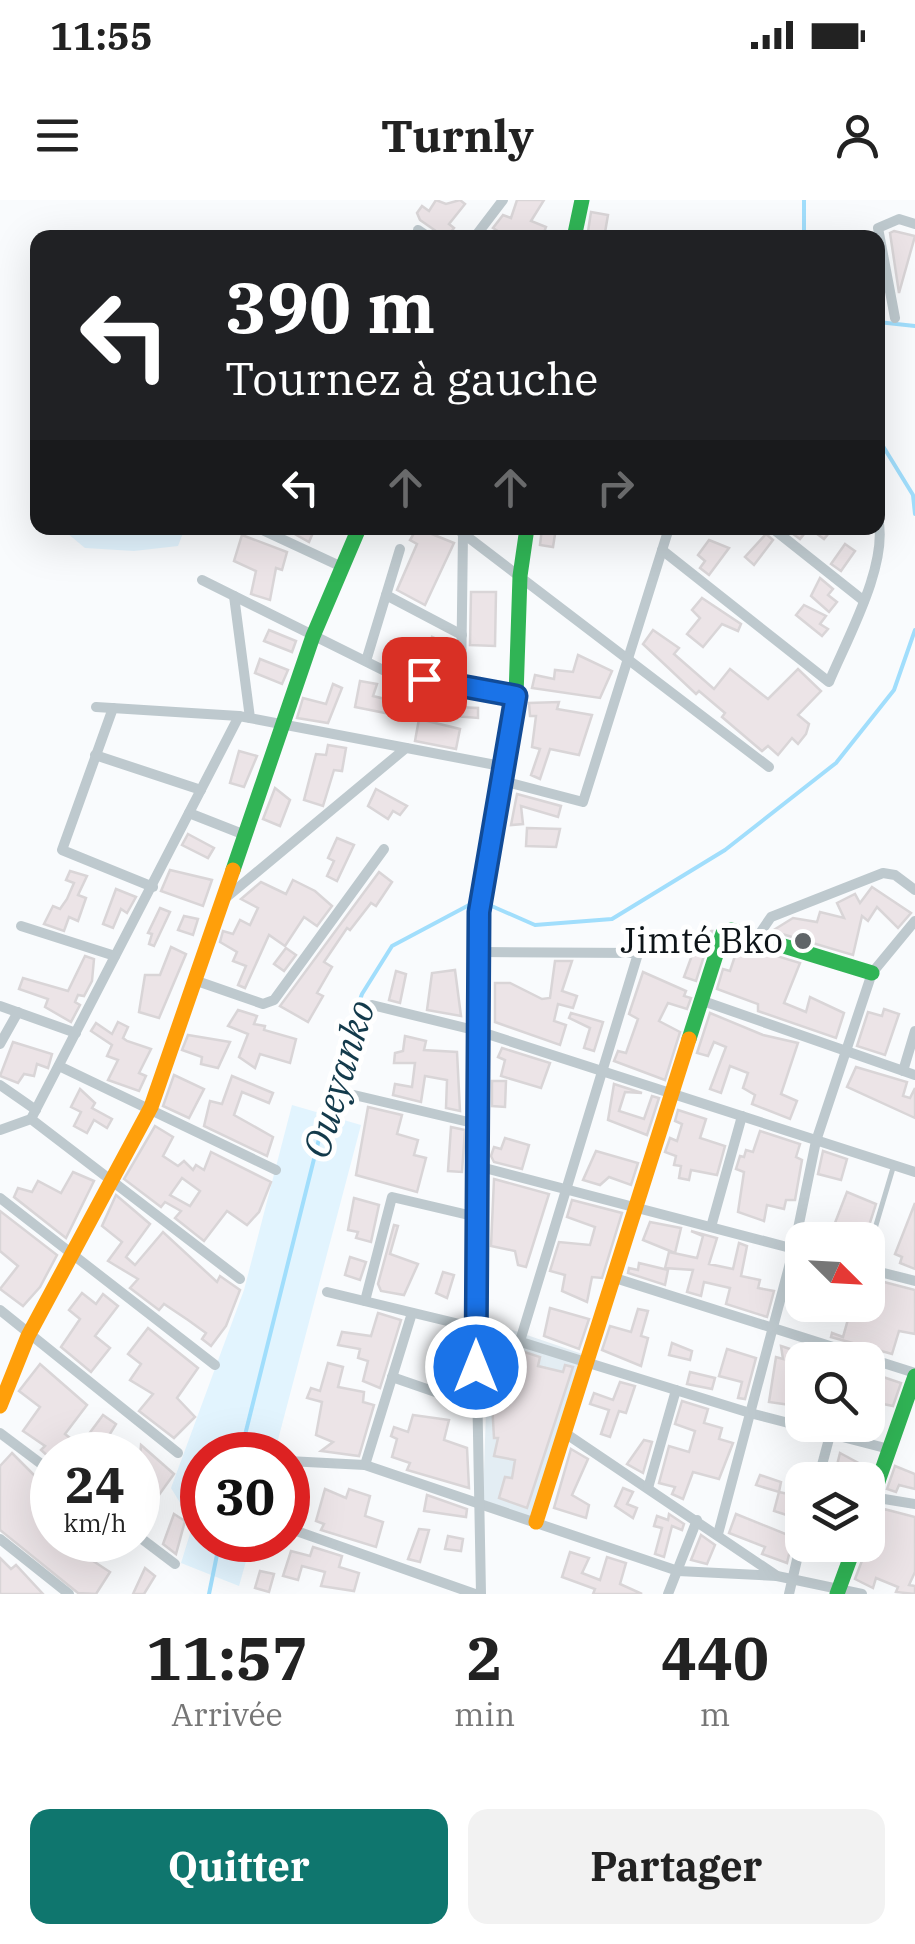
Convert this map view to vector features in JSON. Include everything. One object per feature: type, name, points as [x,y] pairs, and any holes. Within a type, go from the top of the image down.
[{"type":"street","points":[[480,230],[503,200]]},
{"type":"street","points":[[576,230],[582,200]]},
{"type":"street","points":[[878,230],[899,218],[915,224]]},
{"type":"street","points":[[885,267],[894,318]]},
{"type":"street","points":[[273,535],[342,567]]},
{"type":"street","points":[[0,1406],[28,1336],[151,1106],[313,636],[356,535]]},
{"type":"street","points":[[460,535],[461,686]]},
{"type":"street","points":[[467,535],[769,768]]},
{"type":"street","points":[[310,1536],[478,1594],[479,912],[516,696],[520,576],[526,535]]},
{"type":"street","points":[[96,707],[244,717],[283,724],[406,748],[505,774],[583,802],[667,535]]},
{"type":"street","points":[[781,535],[864,601]]},
{"type":"street","points":[[662,550],[829,682],[864,601],[878,552],[878,535]]},
{"type":"street","points":[[366,661],[400,548]]},
{"type":"street","points":[[202,580],[388,672],[516,696]]},
{"type":"street","points":[[386,595],[462,634]]},
{"type":"street","points":[[0,1130],[34,1114],[201,790],[244,717],[234,596]]},
{"type":"street","points":[[113,708],[62,850],[153,887]]},
{"type":"street","points":[[222,902],[406,748]]},
{"type":"street","points":[[95,755],[201,790]]},
{"type":"street","points":[[190,812],[246,835]]},
{"type":"street","points":[[194,980],[263,1004],[274,1000],[384,849]]},
{"type":"street","points":[[756,939],[771,917],[883,873],[896,875],[915,890]]},
{"type":"street","points":[[803,1222],[816,1141],[872,973],[915,921]]},
{"type":"street","points":[[21,926],[116,956]]},
{"type":"street","points":[[536,1522],[723,933],[731,930],[872,973]]},
{"type":"street","points":[[480,952],[635,954],[520,1342]]},
{"type":"street","points":[[703,1001],[915,1075]]},
{"type":"street","points":[[0,1006],[76,1034]]},
{"type":"street","points":[[372,1006],[478,1031],[915,1172]]},
{"type":"street","points":[[0,1044],[18,1012]]},
{"type":"street","points":[[903,1071],[915,1031]]},
{"type":"street","points":[[58,1066],[151,1106],[276,1170]]},
{"type":"street","points":[[0,1085],[240,1279]]},
{"type":"street","points":[[354,1095],[477,1124]]},
{"type":"street","points":[[711,1227],[742,1116]]},
{"type":"street","points":[[477,1166],[785,1247]]},
{"type":"street","points":[[365,1301],[392,1196],[477,1217]]},
{"type":"street","points":[[0,1198],[216,1365]]},
{"type":"street","points":[[885,1273],[915,1281]]},
{"type":"street","points":[[614,1278],[915,1374],[885,1462]]},
{"type":"street","points":[[327,1292],[476,1328],[785,1423]]},
{"type":"street","points":[[718,1534],[785,1292]]},
{"type":"street","points":[[0,1310],[178,1453]]},
{"type":"street","points":[[366,1465],[412,1313]]},
{"type":"street","points":[[392,1377],[476,1406]]},
{"type":"street","points":[[648,1488],[676,1390]]},
{"type":"street","points":[[0,1433],[30,1456]]},
{"type":"street","points":[[565,1433],[777,1576]]},
{"type":"street","points":[[858,1442],[889,1450]]},
{"type":"street","points":[[310,1463],[366,1465],[678,1572],[777,1576],[862,1594]]},
{"type":"street","points":[[885,1503],[915,1504]]},
{"type":"street","points":[[668,1594],[697,1520]]},
{"type":"street","points":[[0,1539],[69,1594]]},
{"type":"street","points":[[160,1553],[175,1564]]},
{"type":"street","points":[[789,1594],[796,1562]]},
{"type":"street","points":[[838,1591],[849,1562]]},
{"type":"lane","points":[[877,1222],[894,1165]]},
{"type":"shaded area","points":[[69,535],[182,535],[178,546],[134,551],[85,548]]},
{"type":"shaded area","points":[[292,1105],[361,1125],[280,1432],[192,1432],[244,1290]]},
{"type":"shaded area","points":[[489,1322],[594,1358],[542,1521],[483,1500]]},
{"type":"shaded area","points":[[180,1464],[180,1503],[171,1488]]},
{"type":"shaded area","points":[[181,1562],[246,1562],[239,1586]]},
{"type":"building","points":[[436,200],[446,204],[460,200],[465,204],[449,224],[452,230],[434,230],[420,220],[417,213],[422,206],[429,211]]},
{"type":"building","points":[[517,200],[544,200],[531,221],[546,227],[545,230],[493,228],[503,215],[511,218]]},
{"type":"building","points":[[591,212],[608,215],[605,230],[588,230]]},
{"type":"building","points":[[890,233],[915,236],[899,293]]},
{"type":"building","points":[[242,535],[287,552],[282,570],[276,568],[270,600],[251,594],[256,571],[234,561]]},
{"type":"building","points":[[413,535],[434,535],[454,543],[425,605],[397,590],[417,544],[410,540]]},
{"type":"building","points":[[541,535],[555,535],[553,547],[540,545]]},
{"type":"building","points":[[765,535],[773,540],[754,565],[745,557]]},
{"type":"building","points":[[709,540],[729,548],[709,575],[700,568],[705,561],[698,555]]},
{"type":"building","points":[[845,544],[855,551],[841,571],[831,564]]},
{"type":"building","points":[[820,578],[833,589],[828,595],[837,602],[829,612],[811,596]]},
{"type":"building","points":[[471,592],[496,592],[495,646],[470,645]]},
{"type":"building","points":[[702,598],[741,624],[738,631],[722,624],[703,647],[687,634],[700,618],[692,610]]},
{"type":"building","points":[[804,605],[826,616],[820,624],[828,629],[822,636],[796,615]]},
{"type":"building","points":[[269,630],[296,641],[292,652],[264,641]]},
{"type":"building","points":[[653,630],[679,648],[674,654],[714,689],[730,669],[768,699],[798,669],[821,691],[798,715],[809,724],[806,734],[798,744],[792,738],[778,755],[768,746],[762,751],[722,717],[725,713],[699,691],[696,694],[643,644]]},
{"type":"building","points":[[432,637],[441,641],[436,655],[426,653],[420,669],[397,664],[403,645],[426,651]]},
{"type":"building","points":[[578,655],[612,671],[600,698],[532,688],[535,675],[554,679],[555,670],[573,672]]},
{"type":"building","points":[[260,659],[288,670],[282,684],[255,673]]},
{"type":"building","points":[[360,681],[377,684],[373,696],[396,706],[395,715],[355,707]]},
{"type":"building","points":[[333,684],[342,688],[328,723],[297,718],[303,698],[326,704]]},
{"type":"building","points":[[559,702],[557,709],[592,715],[579,755],[550,749],[540,779],[531,775],[540,749],[532,747],[536,716],[530,716],[529,703]]},
{"type":"building","points":[[456,707],[478,708],[478,718],[454,716]]},
{"type":"building","points":[[419,719],[460,729],[456,749],[415,741]]},
{"type":"building","points":[[328,745],[346,748],[342,771],[334,770],[323,806],[304,800],[316,754],[326,755]]},
{"type":"building","points":[[239,751],[257,756],[244,787],[230,783]]},
{"type":"building","points":[[275,788],[290,800],[280,826],[263,819]]},
{"type":"building","points":[[376,789],[407,806],[400,815],[393,811],[388,819],[368,806]]},
{"type":"building","points":[[517,794],[561,806],[558,817],[521,806],[523,824],[511,825]]},
{"type":"building","points":[[527,828],[560,829],[556,847],[526,846]]},
{"type":"building","points":[[188,834],[214,848],[208,858],[182,845]]},
{"type":"building","points":[[337,838],[354,845],[337,881],[327,876],[334,861],[328,858]]},
{"type":"building","points":[[170,870],[212,880],[203,906],[161,891]]},
{"type":"building","points":[[70,871],[87,876],[78,895],[86,898],[78,921],[69,917],[64,931],[44,924],[53,906],[60,909],[67,899],[74,883],[66,880]]},
{"type":"building","points":[[379,872],[392,882],[376,906],[371,903],[350,930],[347,928],[324,962],[332,967],[317,993],[323,996],[308,1022],[280,1006]]},
{"type":"building","points":[[293,880],[315,891],[332,906],[317,926],[304,917],[285,946],[269,935],[245,988],[238,985],[246,966],[233,961],[237,952],[220,942],[223,931],[233,934],[240,920],[250,925],[258,908],[241,899],[261,882],[286,894]]},
{"type":"building","points":[[872,887],[911,913],[898,928],[877,907],[868,921],[862,916],[853,955],[772,931],[793,918],[817,922],[820,912],[844,918],[837,903],[855,894],[860,903]]},
{"type":"building","points":[[116,889],[136,897],[127,913],[121,909],[113,928],[103,924]]},
{"type":"building","points":[[160,908],[170,912],[154,946],[149,944],[152,934],[148,933]]},
{"type":"building","points":[[184,916],[198,919],[193,935],[178,930]]},
{"type":"building","points":[[699,931],[712,931],[696,981],[684,977],[694,950],[682,950],[687,937],[699,938]]},
{"type":"building","points":[[171,947],[186,954],[159,1018],[139,1012],[145,975],[160,975]]},
{"type":"building","points":[[747,947],[800,963],[784,1003],[806,1012],[810,997],[844,1013],[836,1038],[758,1011],[758,1004],[717,989],[723,969],[730,971],[736,953],[744,956]]},
{"type":"building","points":[[286,948],[296,955],[284,971],[274,964]]},
{"type":"building","points":[[85,956],[94,959],[92,981],[84,996],[78,995],[75,1002],[80,1005],[71,1022],[45,1007],[48,999],[19,989],[23,978],[68,991]]},
{"type":"building","points":[[555,961],[572,961],[562,991],[577,996],[573,1008],[558,1004],[554,1021],[566,1025],[560,1045],[495,1022],[495,983],[510,983],[542,999],[550,998]]},
{"type":"building","points":[[455,970],[461,1016],[427,1010],[432,973]]},
{"type":"building","points":[[396,971],[406,974],[400,1003],[389,1000]]},
{"type":"building","points":[[643,972],[686,991],[684,996],[691,998],[687,1009],[668,1003],[659,1021],[680,1032],[665,1080],[614,1061],[618,1051],[626,1053],[638,1019],[629,1014]]},
{"type":"building","points":[[884,1009],[899,1014],[885,1055],[857,1046],[868,1012],[882,1016]]},
{"type":"building","points":[[238,1010],[257,1016],[254,1024],[265,1026],[264,1030],[296,1039],[290,1063],[260,1054],[255,1068],[239,1057],[248,1034],[228,1026]]},
{"type":"building","points":[[571,1013],[603,1022],[594,1051],[584,1048],[590,1028],[569,1018]]},
{"type":"building","points":[[710,1013],[763,1035],[798,1043],[781,1094],[797,1101],[790,1119],[752,1104],[755,1095],[743,1088],[748,1073],[730,1066],[721,1093],[710,1089],[726,1047],[714,1042],[708,1056],[697,1053]]},
{"type":"building","points":[[118,1022],[128,1027],[123,1038],[151,1049],[139,1073],[146,1076],[139,1091],[108,1080],[118,1060],[107,1056],[112,1045],[91,1031],[96,1023],[112,1034]]},
{"type":"building","points":[[188,1035],[230,1042],[218,1068],[201,1064],[202,1057],[182,1050]]},
{"type":"building","points":[[405,1036],[426,1041],[424,1050],[457,1052],[460,1111],[446,1108],[447,1080],[425,1076],[421,1102],[393,1095],[395,1084],[412,1087],[415,1063],[394,1063],[395,1053],[403,1051]]},
{"type":"building","points":[[13,1042],[52,1054],[48,1068],[37,1064],[34,1076],[24,1074],[18,1083],[0,1076]]},
{"type":"building","points":[[502,1048],[550,1063],[541,1088],[501,1076],[505,1060],[498,1057]]},
{"type":"building","points":[[856,1067],[907,1082],[903,1096],[910,1098],[915,1088],[915,1118],[847,1087]]},
{"type":"building","points":[[174,1075],[204,1089],[189,1118],[163,1106]]},
{"type":"building","points":[[232,1076],[273,1093],[269,1103],[242,1092],[234,1115],[273,1137],[267,1156],[204,1126],[210,1101],[222,1104]]},
{"type":"building","points":[[492,1081],[506,1081],[505,1107],[492,1106]]},
{"type":"building","points":[[614,1084],[642,1093],[625,1092],[619,1111],[644,1119],[652,1096],[659,1098],[647,1135],[608,1120]]},
{"type":"building","points":[[80,1089],[95,1103],[92,1108],[112,1119],[107,1128],[94,1120],[87,1133],[74,1126],[81,1112],[71,1107]]},
{"type":"building","points":[[368,1107],[402,1115],[397,1134],[418,1140],[414,1155],[426,1158],[417,1192],[356,1175]]},
{"type":"building","points":[[678,1110],[706,1119],[700,1138],[725,1146],[717,1175],[691,1170],[689,1180],[679,1178],[681,1166],[674,1165],[676,1156],[665,1152],[670,1138],[677,1141],[682,1124],[675,1121]]},
{"type":"building","points":[[155,1126],[173,1137],[163,1156],[178,1166],[184,1161],[193,1170],[196,1165],[204,1170],[211,1152],[271,1182],[259,1212],[247,1225],[227,1211],[204,1241],[175,1218],[181,1211],[165,1202],[161,1207],[124,1179]],"holes":[[[182,1178],[200,1191],[190,1206],[170,1195]]]},
{"type":"building","points":[[451,1127],[465,1130],[462,1172],[448,1171]]},
{"type":"building","points":[[760,1131],[800,1144],[796,1157],[802,1160],[795,1200],[786,1200],[784,1209],[767,1205],[764,1221],[738,1212],[744,1172],[736,1169],[746,1150],[753,1152]]},
{"type":"building","points":[[505,1138],[529,1145],[522,1169],[494,1162],[494,1147],[501,1149]]},
{"type":"building","points":[[596,1151],[638,1163],[631,1185],[609,1177],[600,1185],[583,1180]]},
{"type":"building","points":[[823,1151],[847,1159],[841,1180],[818,1174]]},
{"type":"building","points":[[73,1172],[94,1181],[66,1238],[14,1197],[18,1188],[32,1192],[38,1181],[61,1193]]},
{"type":"building","points":[[494,1179],[549,1194],[526,1267],[518,1265],[515,1251],[491,1246]]},
{"type":"building","points":[[847,1192],[876,1204],[870,1222],[835,1222]]},
{"type":"building","points":[[116,1195],[150,1224],[126,1257],[135,1265],[163,1232],[217,1282],[220,1276],[240,1290],[226,1326],[211,1346],[202,1339],[206,1333],[164,1304],[159,1310],[130,1288],[138,1279],[108,1261],[122,1242],[102,1226]]},
{"type":"building","points":[[354,1198],[379,1205],[371,1242],[356,1238],[358,1232],[348,1230]]},
{"type":"building","points":[[572,1200],[622,1213],[602,1278],[592,1277],[587,1302],[562,1291],[565,1275],[550,1271],[559,1242],[590,1245],[595,1227],[567,1217]]},
{"type":"building","points":[[915,1203],[915,1269],[900,1263],[902,1257],[895,1254]]},
{"type":"building","points":[[0,1211],[57,1255],[40,1287],[23,1306],[0,1289],[18,1266],[0,1251]]},
{"type":"building","points":[[650,1222],[681,1228],[675,1253],[643,1240]]},
{"type":"building","points":[[394,1225],[398,1226],[390,1254],[418,1264],[404,1295],[381,1291],[378,1284]]},
{"type":"building","points":[[691,1231],[717,1238],[709,1264],[733,1269],[739,1243],[747,1246],[741,1276],[760,1280],[758,1288],[774,1291],[767,1317],[726,1304],[730,1288],[704,1282],[701,1296],[687,1292],[693,1270],[665,1268],[669,1252],[697,1258],[703,1236]]},
{"type":"building","points":[[350,1257],[366,1262],[360,1280],[345,1275]]},
{"type":"building","points":[[639,1263],[668,1270],[665,1285],[628,1273],[629,1268],[638,1270]]},
{"type":"building","points":[[443,1272],[454,1275],[447,1298],[436,1293]]},
{"type":"building","points":[[885,1282],[915,1290],[915,1334],[899,1331],[892,1354],[885,1352],[885,1342],[849,1342],[831,1337],[832,1333],[843,1337],[847,1322],[885,1322]]},
{"type":"building","points":[[82,1293],[96,1304],[103,1294],[118,1306],[95,1336],[110,1348],[91,1372],[61,1347],[80,1319],[69,1310]]},
{"type":"building","points":[[550,1308],[589,1319],[579,1349],[544,1336]]},
{"type":"building","points":[[638,1309],[648,1311],[641,1336],[648,1338],[641,1366],[602,1350],[610,1326],[631,1332]]},
{"type":"building","points":[[378,1313],[401,1320],[380,1388],[363,1381],[368,1361],[358,1358],[360,1349],[338,1345],[342,1332],[371,1336]]},
{"type":"building","points":[[148,1328],[198,1368],[177,1398],[195,1417],[174,1438],[139,1411],[153,1394],[130,1380],[141,1364],[128,1354]]},
{"type":"building","points":[[672,1343],[692,1351],[690,1360],[669,1355]]},
{"type":"building","points":[[506,1346],[540,1357],[538,1366],[563,1372],[565,1365],[573,1367],[527,1508],[499,1498],[505,1477],[512,1478],[515,1460],[494,1456],[498,1438],[494,1438],[491,1385],[495,1385],[496,1361],[489,1361],[490,1350],[505,1351]]},
{"type":"building","points":[[781,1346],[785,1347],[785,1404],[769,1402],[776,1357],[783,1359]]},
{"type":"building","points":[[727,1349],[756,1358],[745,1399],[738,1398],[742,1382],[719,1376]]},
{"type":"building","points":[[328,1363],[343,1367],[338,1387],[364,1392],[363,1402],[374,1405],[359,1456],[321,1451],[333,1442],[316,1435],[322,1402],[307,1398],[311,1388],[320,1391]]},
{"type":"building","points":[[40,1364],[87,1405],[67,1432],[30,1432],[30,1436],[23,1431],[40,1407],[19,1391]]},
{"type":"building","points":[[690,1372],[715,1378],[712,1389],[687,1384]]},
{"type":"building","points":[[885,1378],[901,1383],[893,1406],[885,1404]]},
{"type":"building","points":[[620,1382],[635,1386],[626,1413],[619,1411],[610,1437],[601,1434],[609,1410],[590,1404],[594,1393],[613,1400]]},
{"type":"building","points":[[682,1401],[708,1409],[704,1423],[722,1428],[719,1439],[733,1443],[719,1479],[693,1472],[683,1499],[672,1494],[675,1487],[659,1483],[669,1446],[689,1452],[695,1431],[675,1424]]},
{"type":"building","points":[[103,1415],[116,1424],[111,1432],[90,1432]]},
{"type":"building","points":[[413,1415],[449,1420],[444,1440],[467,1448],[469,1488],[407,1470],[410,1463],[392,1457],[397,1439],[391,1436],[394,1427],[408,1432]]},
{"type":"building","points":[[644,1440],[652,1442],[643,1473],[627,1464]]},
{"type":"building","points":[[571,1449],[588,1459],[572,1495],[589,1505],[586,1518],[554,1508]]},
{"type":"building","points":[[12,1453],[30,1471],[30,1554],[0,1530],[0,1466]]},
{"type":"building","points":[[840,1453],[857,1462],[838,1462]]},
{"type":"building","points":[[160,1462],[174,1474],[160,1493]]},
{"type":"building","points":[[895,1466],[915,1474],[915,1489],[899,1485],[896,1492],[887,1489]]},
{"type":"building","points":[[760,1475],[781,1482],[779,1492],[756,1485]]},
{"type":"building","points":[[623,1488],[633,1492],[627,1504],[637,1508],[633,1518],[615,1506]]},
{"type":"building","points":[[325,1489],[346,1498],[349,1489],[370,1496],[365,1516],[383,1522],[376,1547],[321,1530],[324,1524],[316,1521]]},
{"type":"building","points":[[779,1492],[785,1493],[785,1515],[774,1511]]},
{"type":"building","points":[[427,1495],[467,1509],[466,1517],[424,1511]]},
{"type":"building","points":[[885,1509],[915,1517],[915,1572],[909,1585],[915,1586],[915,1594],[896,1592],[898,1587],[876,1578],[873,1588],[855,1579],[862,1562],[885,1562]]},
{"type":"building","points":[[174,1514],[180,1518],[176,1554],[163,1544]]},
{"type":"building","points":[[669,1514],[684,1524],[682,1530],[672,1526],[664,1557],[655,1554],[662,1528],[654,1526],[657,1516],[668,1520]]},
{"type":"building","points":[[736,1514],[785,1534],[787,1563],[762,1554],[765,1547],[729,1533]]},
{"type":"building","points":[[419,1529],[429,1530],[420,1562],[408,1559]]},
{"type":"building","points":[[701,1535],[715,1545],[707,1564],[691,1560]]},
{"type":"building","points":[[448,1536],[463,1539],[461,1551],[445,1549]]},
{"type":"building","points":[[313,1547],[342,1556],[339,1567],[359,1573],[354,1591],[321,1586],[325,1572],[302,1566],[298,1580],[283,1576],[287,1562],[310,1562]]},
{"type":"building","points":[[570,1552],[589,1558],[582,1573],[600,1580],[607,1557],[626,1563],[620,1584],[642,1594],[593,1594],[595,1589],[562,1577]]},
{"type":"building","points":[[0,1558],[11,1569],[16,1565],[43,1594],[0,1594]]},
{"type":"building","points":[[40,1562],[95,1562],[110,1572],[96,1594],[78,1593]]},
{"type":"building","points":[[145,1568],[155,1576],[144,1594],[133,1594]]},
{"type":"building","points":[[260,1571],[274,1574],[269,1592],[255,1588]]},
{"type":"waterway","name":"Oueyanko","points":[[804,200],[804,230]]},
{"type":"waterway","points":[[885,323],[915,326]]},
{"type":"waterway","name":"Oueyanko","points":[[885,449],[913,495],[915,514]]},
{"type":"waterway","name":"Oueyanko","points":[[246,1432],[339,1059],[362,994],[392,946],[471,904],[487,904],[535,925],[612,919],[725,850],[836,763],[894,690],[915,630]]},
{"type":"waterway","name":"Oueyanko","points":[[209,1594],[216,1562]]},
{"type":"traffic: fast","points":[[576,230],[582,200]]},
{"type":"traffic: fast","points":[[233,870],[313,636],[356,535]]},
{"type":"traffic: fast","points":[[483,889],[516,696],[520,576],[526,535]]},
{"type":"traffic: fast","points":[[689,1039],[723,933],[731,930],[872,973]]},
{"type":"traffic: fast","points":[[885,1462],[915,1376]]},
{"type":"traffic: fast","points":[[837,1594],[849,1562]]},
{"type":"traffic: slow","points":[[0,1406],[28,1336],[151,1107],[233,870]]},
{"type":"traffic: slow","points":[[536,1522],[689,1039]]},
{"type":"place","name":"Jimté Bko","points":[[803,941]]},
{"type":"route","points":[[424,679],[516,696],[479,912],[476,1367]]}]
